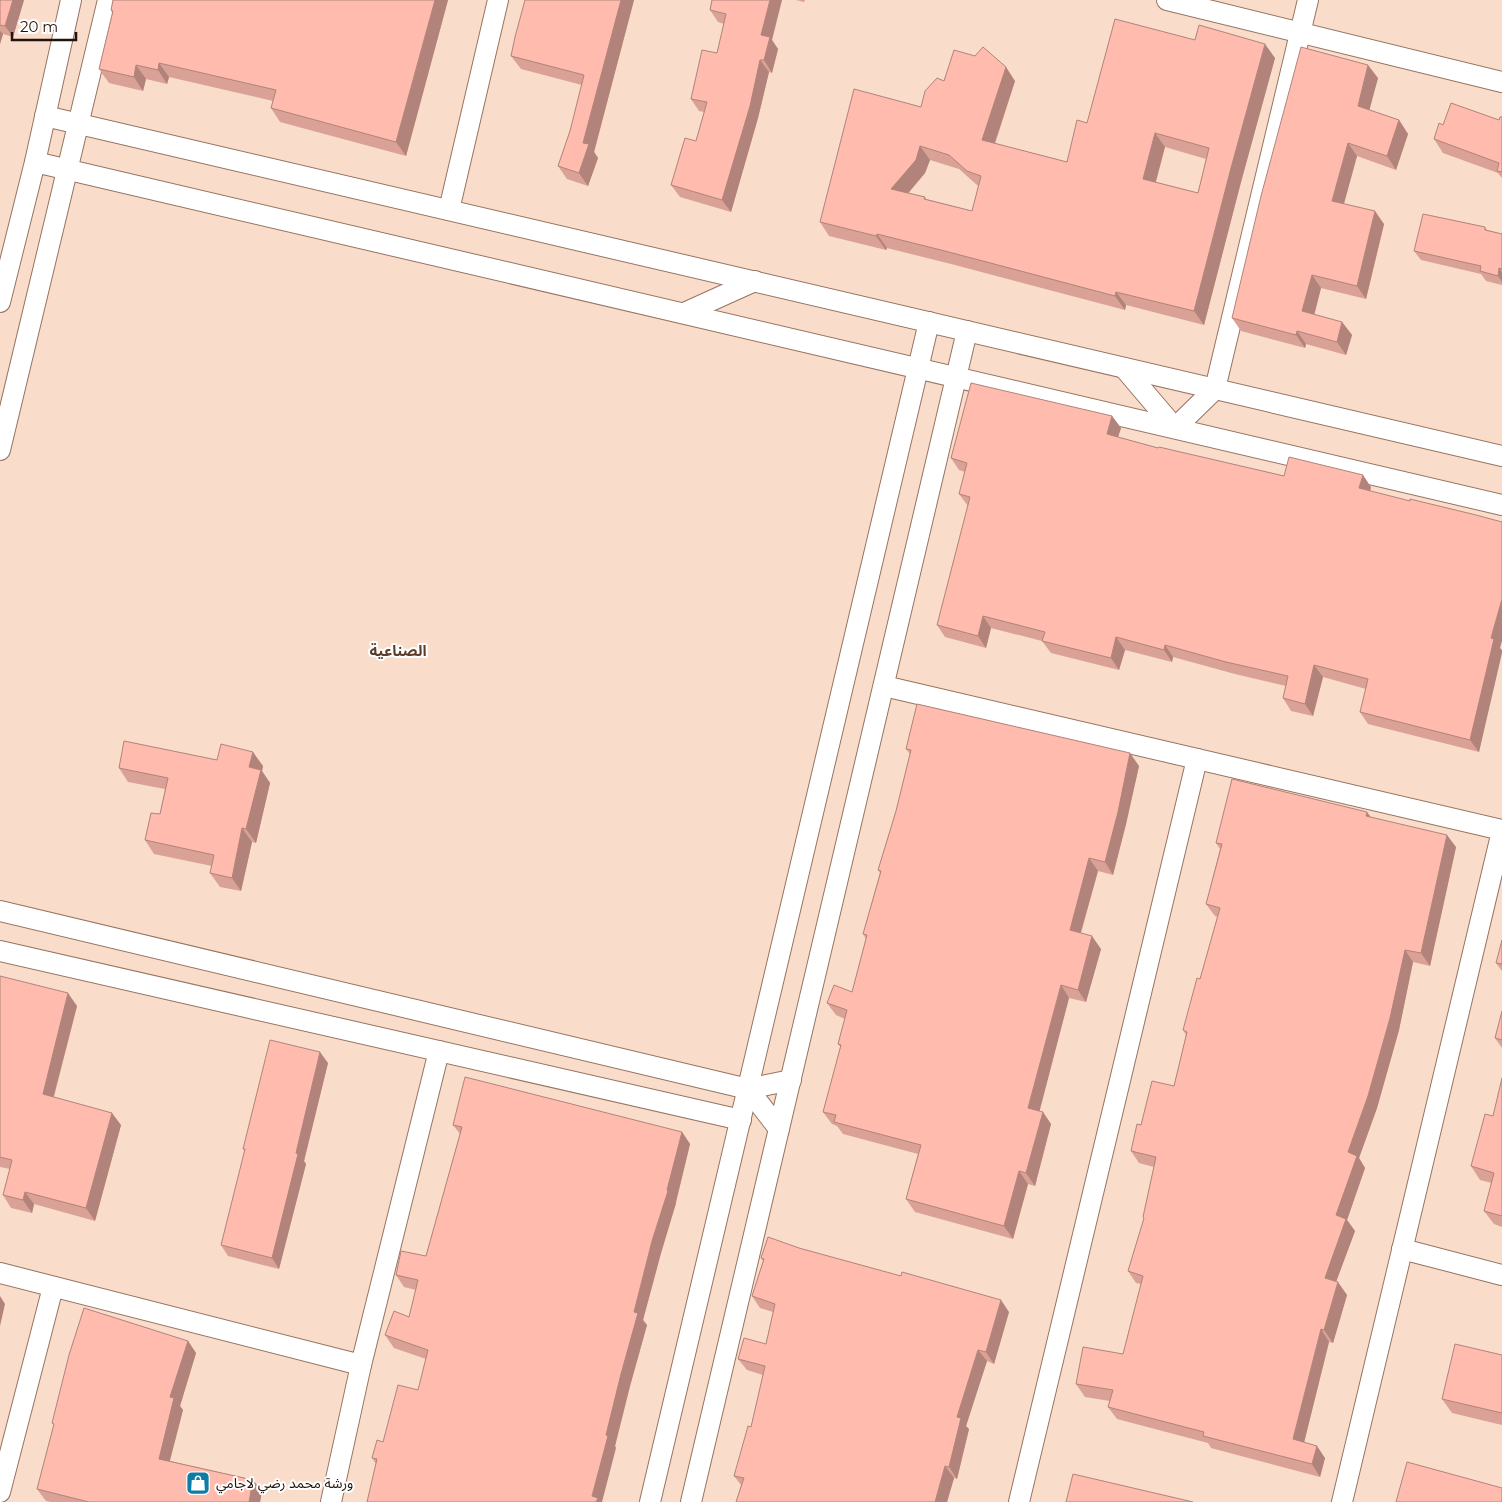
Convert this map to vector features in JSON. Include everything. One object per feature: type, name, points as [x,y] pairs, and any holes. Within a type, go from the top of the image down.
[{"type":"street","points":[[0,302],[35,162],[71,0]]},
{"type":"street","points":[[0,450],[108,0]]},
{"type":"street","points":[[448,210],[498,0]]},
{"type":"street","points":[[1167,0],[1502,82]]},
{"type":"street","points":[[1175,428],[1215,389],[1308,0]]},
{"type":"street","points":[[45,116],[1502,456]]},
{"type":"street","points":[[35,162],[1502,504]]},
{"type":"street","points":[[684,313],[754,281]]},
{"type":"street","points":[[650,1502],[928,322]]},
{"type":"street","points":[[691,1502],[967,331]]},
{"type":"street","points":[[1124,368],[1175,428]]},
{"type":"street","points":[[884,686],[1502,831],[1342,1502]]},
{"type":"street","points":[[1019,1502],[1197,759]]},
{"type":"street","points":[[0,911],[748,1089],[791,1080]]},
{"type":"street","points":[[0,951],[741,1120]]},
{"type":"street","points":[[331,1502],[362,1365],[439,1051]]},
{"type":"street","points":[[748,1089],[780,1129]]},
{"type":"street","points":[[1402,1249],[1502,1275]]},
{"type":"street","points":[[0,1274],[362,1365]]},
{"type":"street","points":[[0,1492],[53,1287]]},
{"type":"building","points":[[0,0],[13,0],[5,26],[0,25]]},
{"type":"building","points":[[113,0],[435,0],[396,142],[271,108],[276,90],[159,63],[158,70],[136,65],[134,77],[99,69],[113,11],[111,10]]},
{"type":"building","points":[[525,0],[621,0],[583,143],[589,144],[579,173],[558,166],[570,131],[584,75],[511,56]]},
{"type":"building","points":[[712,0],[770,0],[761,35],[770,37],[764,60],[760,60],[750,106],[722,200],[671,185],[685,138],[696,141],[707,102],[691,99],[702,50],[717,53],[726,14],[710,10]]},
{"type":"building","points":[[1115,19],[1195,40],[1199,25],[1265,44],[1194,311],[1116,292],[1115,296],[945,251],[820,222],[854,89],[921,107],[925,91],[937,78],[944,81],[954,50],[975,56],[983,47],[1006,67],[982,140],[1067,162],[1077,120],[1087,123]],"holes":[[[1155,133],[1209,148],[1198,193],[1143,179]],[[920,146],[949,155],[967,171],[981,176],[972,211],[891,189],[916,160]]]},
{"type":"building","points":[[1301,47],[1368,65],[1358,106],[1399,120],[1387,156],[1348,143],[1332,201],[1375,211],[1357,286],[1312,275],[1302,311],[1342,322],[1337,342],[1297,331],[1296,335],[1232,318],[1261,196]]},
{"type":"building","points":[[1451,103],[1499,120],[1502,117],[1502,172],[1497,171],[1499,163],[1434,139],[1439,123],[1443,125]]},
{"type":"building","points":[[1423,214],[1485,227],[1485,230],[1502,234],[1502,269],[1499,268],[1498,276],[1480,271],[1481,266],[1414,251]]},
{"type":"building","points":[[971,383],[1112,416],[1107,434],[1158,448],[1284,476],[1289,457],[1363,475],[1359,488],[1502,522],[1502,599],[1491,638],[1494,639],[1470,740],[1360,712],[1368,679],[1314,665],[1305,704],[1283,698],[1288,676],[1226,662],[1165,645],[1164,650],[1116,637],[1111,658],[1042,641],[1045,632],[983,616],[978,636],[937,625],[970,497],[959,494],[967,463],[951,458]]},
{"type":"building","points":[[917,704],[1130,753],[1105,862],[1089,858],[1070,930],[1092,936],[1078,990],[1061,985],[1028,1108],[1043,1112],[1026,1173],[1019,1171],[1004,1226],[906,1199],[921,1145],[834,1122],[836,1115],[823,1112],[841,1045],[838,1044],[847,1010],[827,1003],[834,985],[852,992],[867,935],[863,934],[881,871],[878,870],[896,811],[911,750],[906,749]]},
{"type":"building","points":[[124,741],[217,760],[221,744],[253,752],[249,767],[261,770],[246,829],[242,828],[232,878],[210,873],[214,855],[145,840],[151,813],[160,814],[168,778],[119,768]]},
{"type":"building","points":[[1232,779],[1367,812],[1366,816],[1447,835],[1421,953],[1405,950],[1390,1018],[1368,1096],[1348,1152],[1357,1156],[1336,1215],[1346,1219],[1325,1278],[1338,1282],[1324,1330],[1321,1329],[1293,1439],[1317,1446],[1312,1464],[1203,1436],[1204,1432],[1108,1407],[1113,1390],[1076,1384],[1083,1347],[1123,1354],[1143,1276],[1128,1271],[1144,1218],[1156,1157],[1131,1151],[1137,1124],[1141,1125],[1152,1081],[1174,1086],[1187,1032],[1183,1030],[1197,978],[1200,979],[1220,908],[1206,904],[1222,844],[1216,843]]},
{"type":"building","points":[[1502,940],[1502,964],[1496,963]]},
{"type":"building","points":[[0,976],[68,993],[43,1094],[112,1113],[86,1208],[25,1192],[23,1200],[3,1195],[12,1160],[0,1157]]},
{"type":"building","points":[[1502,1011],[1502,1040],[1495,1038]]},
{"type":"building","points":[[270,1040],[320,1052],[296,1153],[298,1154],[272,1258],[221,1245]]},
{"type":"building","points":[[465,1077],[682,1132],[668,1191],[652,1241],[634,1312],[638,1313],[621,1374],[606,1435],[608,1436],[592,1496],[598,1498],[596,1502],[367,1502],[377,1459],[372,1458],[377,1440],[383,1442],[398,1385],[418,1390],[428,1350],[385,1335],[394,1311],[409,1317],[418,1280],[396,1275],[401,1251],[426,1256],[462,1127],[453,1125]]},
{"type":"building","points":[[1502,1078],[1502,1216],[1484,1211],[1494,1173],[1471,1166],[1485,1114],[1493,1116]]},
{"type":"building","points":[[768,1237],[799,1248],[901,1276],[902,1272],[1001,1300],[986,1352],[978,1350],[957,1417],[961,1418],[949,1467],[945,1466],[935,1502],[736,1502],[744,1478],[734,1476],[748,1426],[751,1427],[765,1366],[738,1359],[744,1338],[766,1344],[775,1304],[752,1296],[764,1259],[761,1258]]},
{"type":"building","points":[[84,1308],[188,1341],[170,1397],[174,1398],[159,1459],[253,1480],[249,1502],[89,1502],[37,1489],[69,1355]]},
{"type":"building","points":[[1455,1344],[1502,1355],[1502,1413],[1442,1399]]},
{"type":"building","points":[[1407,1462],[1502,1488],[1502,1502],[1396,1502]]},
{"type":"building","points":[[1073,1474],[1193,1502],[1066,1502]]},
{"type":"place","name":"ورشة محمد رضي لاجامي","points":[[198,1483]]},
{"type":"district","name":"الصناعية","points":[[398,650]]}]
